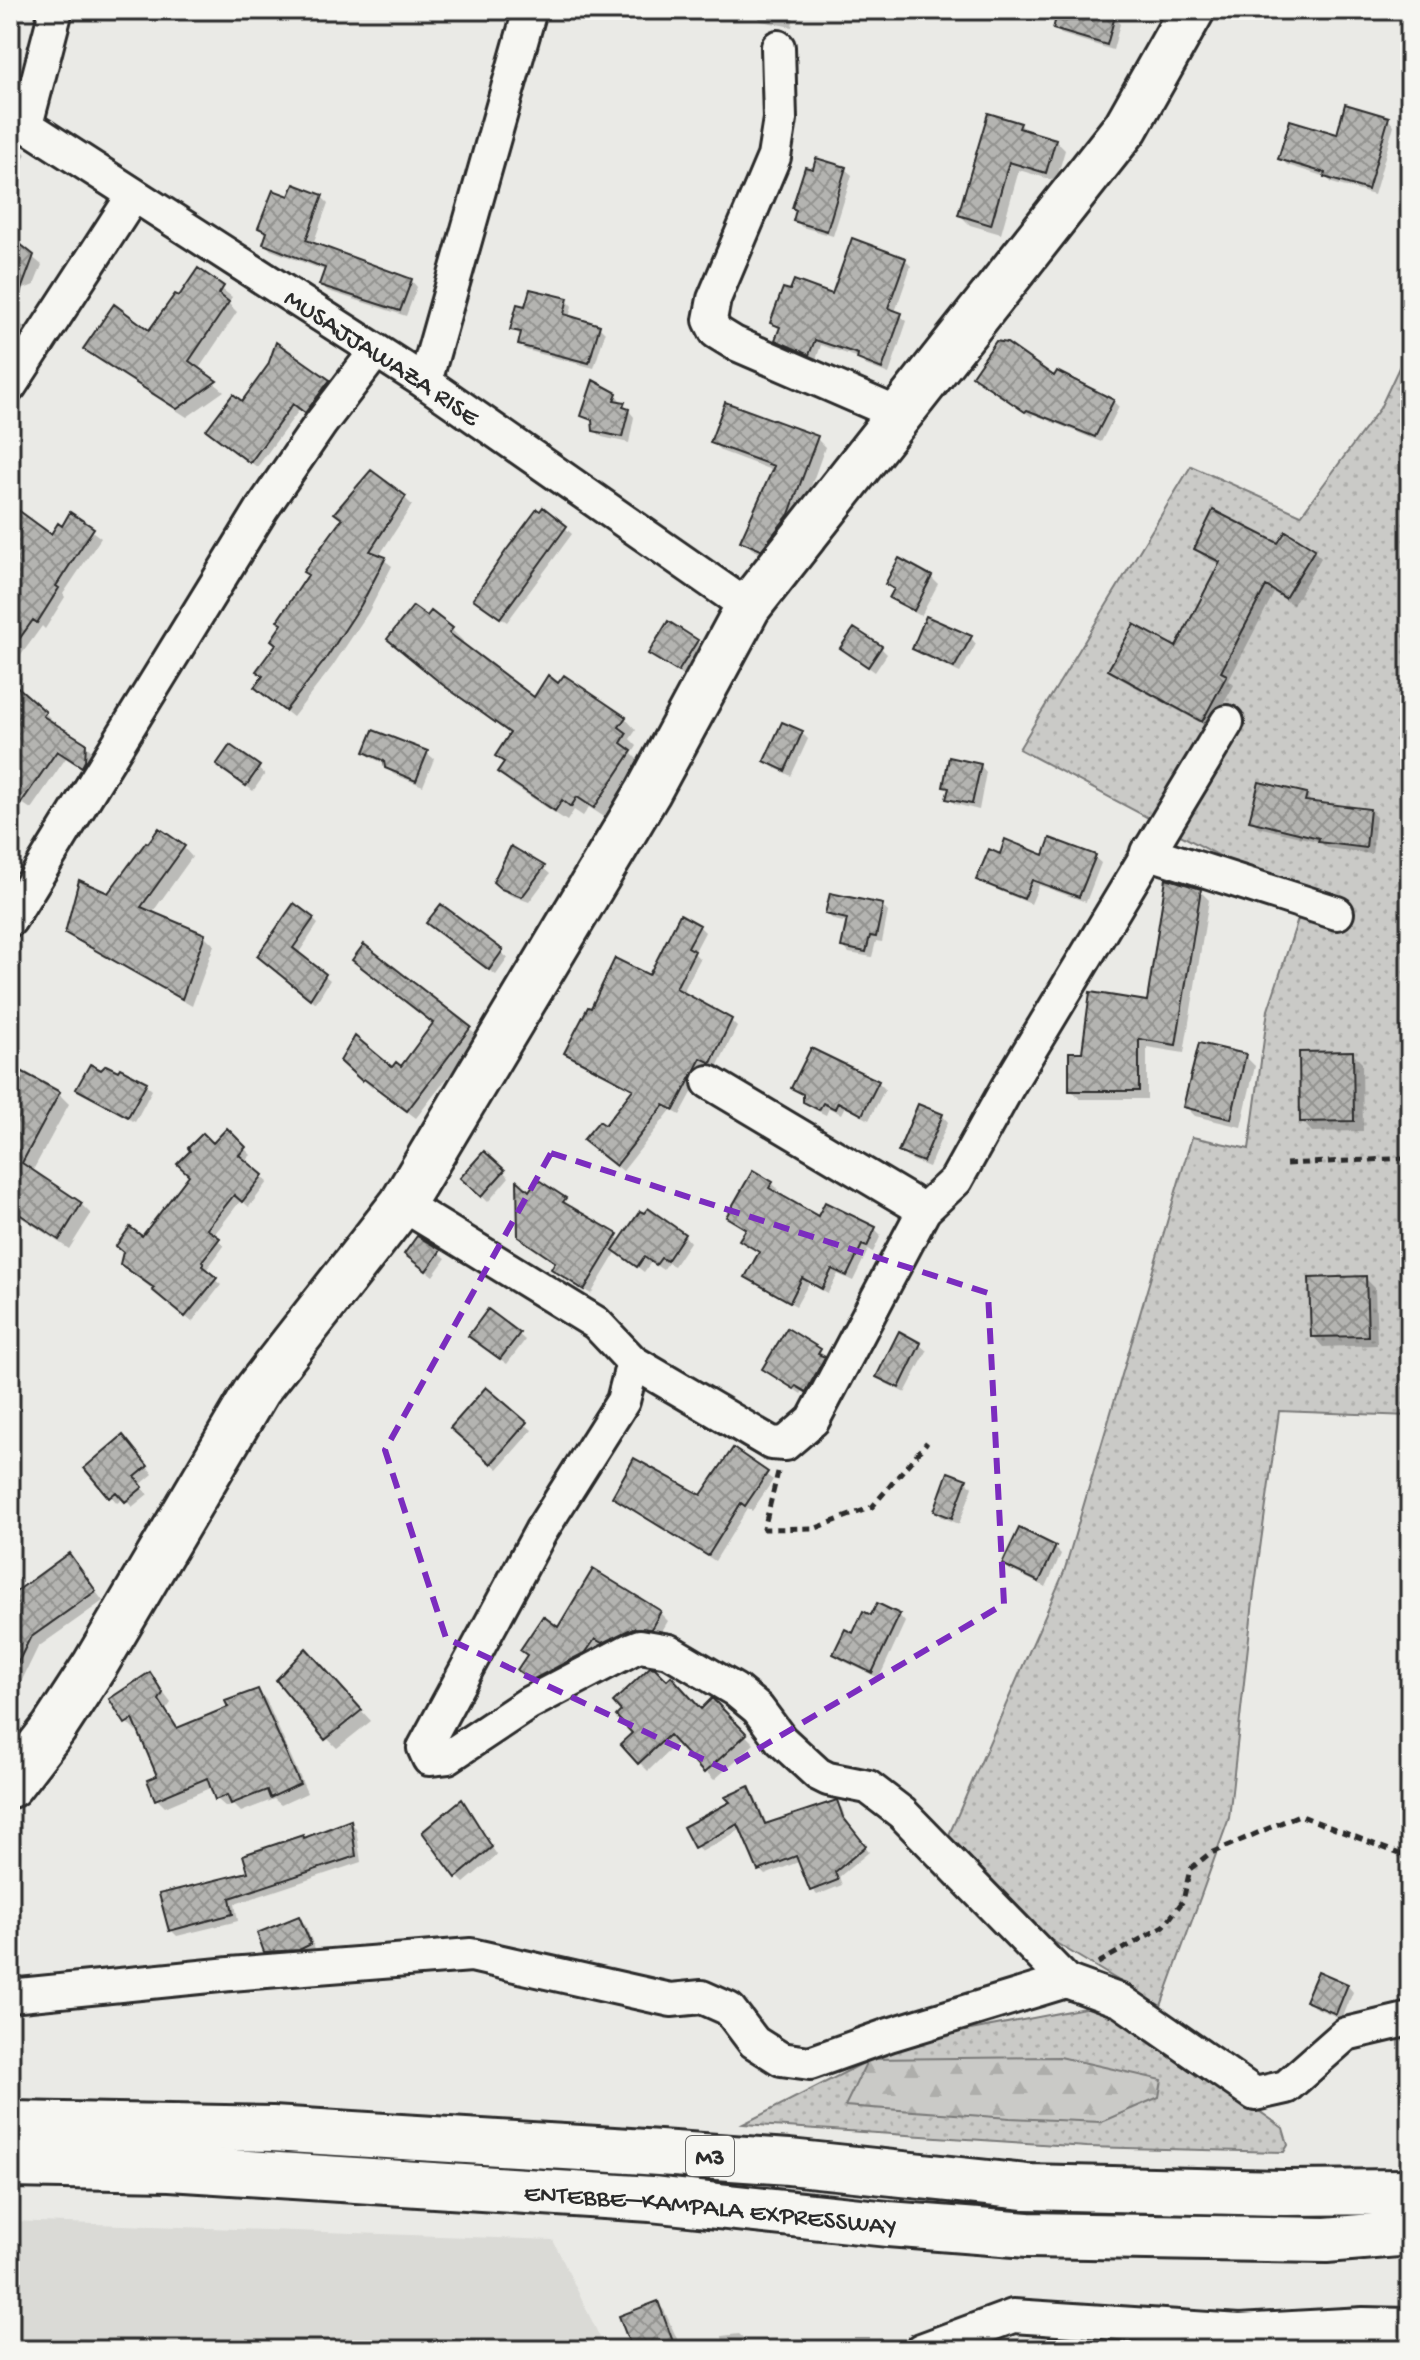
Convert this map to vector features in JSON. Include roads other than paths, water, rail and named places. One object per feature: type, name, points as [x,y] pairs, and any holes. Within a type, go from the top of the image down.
[{"type":"main road","points":[[10,1785],[54,1728],[95,1665],[257,1390],[402,1204],[648,792],[748,607],[1126,127],[1192,10]]},
{"type":"main road","name":"ENTEBBE–KAMPALA EXPRESSWAY","points":[[10,2124],[272,2129],[615,2150],[789,2162],[1026,2187],[1284,2193],[1410,2192]]},
{"type":"main road","name":"ENTEBBE–KAMPALA EXPRESSWAY","points":[[10,2165],[170,2168],[651,2199],[1028,2235],[1326,2240],[1410,2233]]},
{"type":"street","points":[[18,120],[56,10]]},
{"type":"street","points":[[425,382],[530,10]]},
{"type":"street","points":[[778,47],[780,119],[774,157],[714,299],[710,320],[716,332],[734,343],[900,415]]},
{"type":"street","name":"MUSAJJAWAZA RISE","points":[[18,120],[425,382],[748,607]]},
{"type":"street","points":[[10,386],[133,196]]},
{"type":"street","points":[[10,920],[262,509],[321,423],[376,351]]},
{"type":"street","points":[[402,1204],[596,1323],[633,1362],[771,1443],[785,1444],[813,1420],[924,1210],[956,1180],[1007,1088],[1227,722]]},
{"type":"street","points":[[1147,852],[1337,913]]},
{"type":"street","points":[[709,1082],[924,1210]]},
{"type":"street","points":[[633,1362],[623,1401],[541,1531],[424,1748],[429,1759],[448,1757],[529,1703],[632,1649],[640,1646],[669,1651],[747,1699],[789,1748],[818,1774],[868,1787],[902,1813],[1066,1981],[1121,2001],[1255,2094],[1286,2087],[1346,2034],[1410,2019]]},
{"type":"street","points":[[10,1996],[230,1974],[471,1955],[671,2000],[702,1997],[729,2009],[754,2042],[781,2059],[810,2063],[889,2035],[1066,1981]]},
{"type":"street","points":[[921,2350],[1013,2316],[1148,2337],[1363,2324],[1410,2325]]}]
